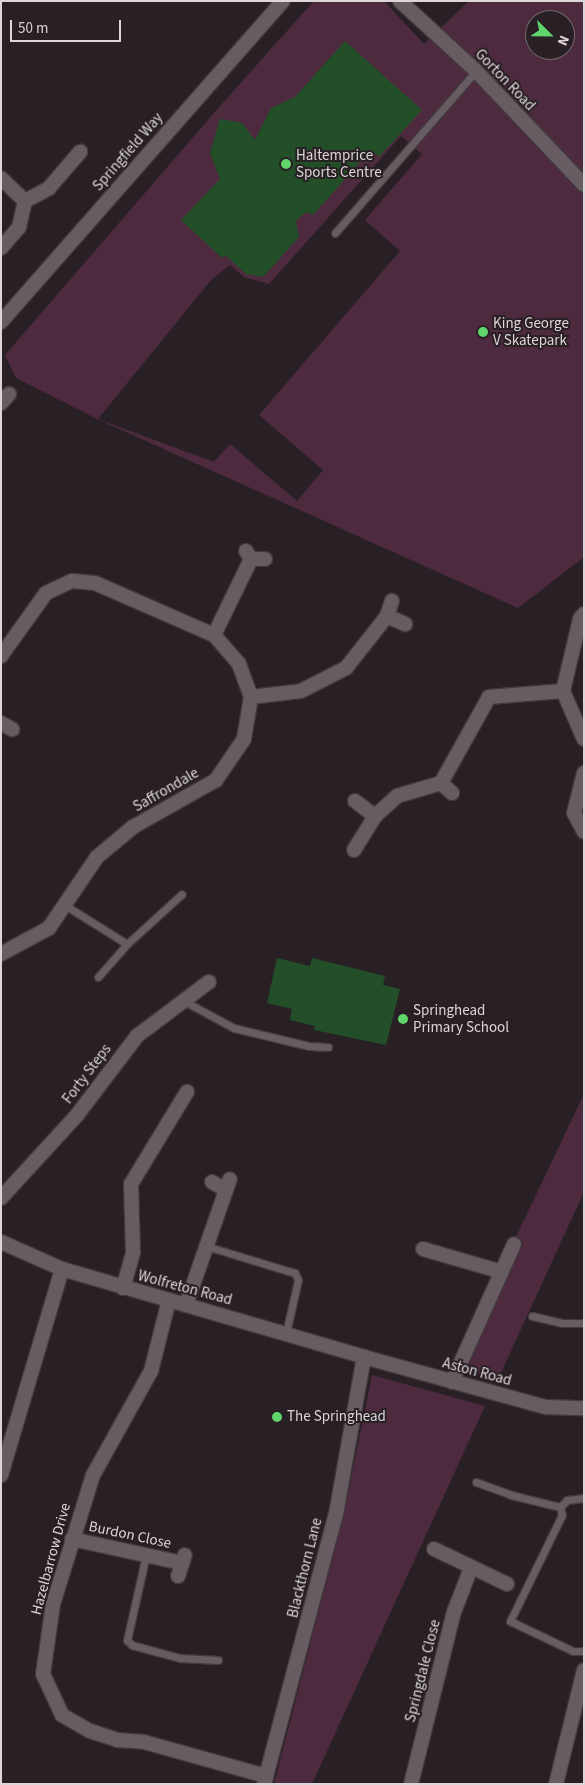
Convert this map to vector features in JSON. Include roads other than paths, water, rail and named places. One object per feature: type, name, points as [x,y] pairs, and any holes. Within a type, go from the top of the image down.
[{"type":"street","name":"Gorton Road","points":[[400,1],[476,71],[584,185]]},
{"type":"street","name":"Springfield Way","points":[[1,322],[280,2]]},
{"type":"street","points":[[1,248],[19,227],[25,201],[49,188],[80,152]]},
{"type":"street","points":[[1,178],[25,201]]},
{"type":"street","points":[[214,635],[254,556]]},
{"type":"street","name":"Saffrondale","points":[[1,656],[46,593],[72,581],[95,582],[214,635],[239,664],[251,697],[244,739],[216,780],[134,827],[97,857],[63,904],[49,928],[2,956]]},
{"type":"street","points":[[251,697],[301,691],[346,668],[387,616],[392,601]]},
{"type":"street","points":[[584,614],[580,619],[563,692],[584,739]]},
{"type":"street","points":[[387,616],[405,624]]},
{"type":"street","points":[[354,850],[375,816],[397,796],[446,788],[488,697],[563,692]]},
{"type":"street","points":[[584,773],[574,813],[584,832]]},
{"type":"street","points":[[355,801],[375,816]]},
{"type":"street","name":"Forty Steps","points":[[1,1198],[77,1115],[137,1036],[209,982]]},
{"type":"street","points":[[123,1288],[133,1252],[131,1184],[187,1092]]},
{"type":"street","points":[[186,1305],[228,1185],[212,1182]]},
{"type":"street","name":"Wolfreton Road","points":[[1,1242],[62,1269],[364,1357]]},
{"type":"street","points":[[452,1382],[514,1244]]},
{"type":"street","points":[[423,1249],[502,1272]]},
{"type":"street","points":[[1,1476],[62,1269]]},
{"type":"street","name":"Hazelbarrow Drive","points":[[170,1300],[151,1372],[93,1475],[53,1604],[43,1674],[62,1715],[90,1731],[117,1740],[144,1742],[265,1780]]},
{"type":"street","name":"Aston Road","points":[[364,1357],[546,1407],[584,1408]]},
{"type":"street","name":"Blackthorn Lane","points":[[265,1780],[336,1514],[364,1357]]},
{"type":"street","name":"Burdon Close","points":[[72,1538],[182,1564]]},
{"type":"street","points":[[434,1548],[471,1568],[507,1584]]},
{"type":"street","name":"Springdale Close","points":[[411,1784],[454,1612],[471,1568]]},
{"type":"street","points":[[556,1784],[584,1670]]},
{"type":"lane","points":[[335,233],[476,71]]},
{"type":"lane","points":[[98,977],[127,944],[182,894]]},
{"type":"lane","points":[[63,904],[127,944]]},
{"type":"lane","points":[[184,1001],[234,1028],[309,1046],[328,1047]]},
{"type":"lane","points":[[206,1246],[295,1273],[298,1280],[286,1333]]},
{"type":"lane","points":[[532,1316],[562,1323],[584,1323]]},
{"type":"lane","points":[[476,1482],[511,1495],[560,1507]]},
{"type":"lane","points":[[560,1507],[567,1500],[584,1498]]},
{"type":"lane","points":[[560,1507],[562,1515],[510,1621],[573,1651],[584,1651]]},
{"type":"lane","points":[[146,1555],[127,1640],[132,1645],[180,1658],[218,1660]]},
{"type":"place","name":"Haltemprice Sports Centre","points":[[286,164]]},
{"type":"place","name":"King George V Skatepark","points":[[483,332]]},
{"type":"place","name":"Springhead Primary School","points":[[403,1019]]},
{"type":"place","name":"The Springhead","points":[[277,1417]]}]
